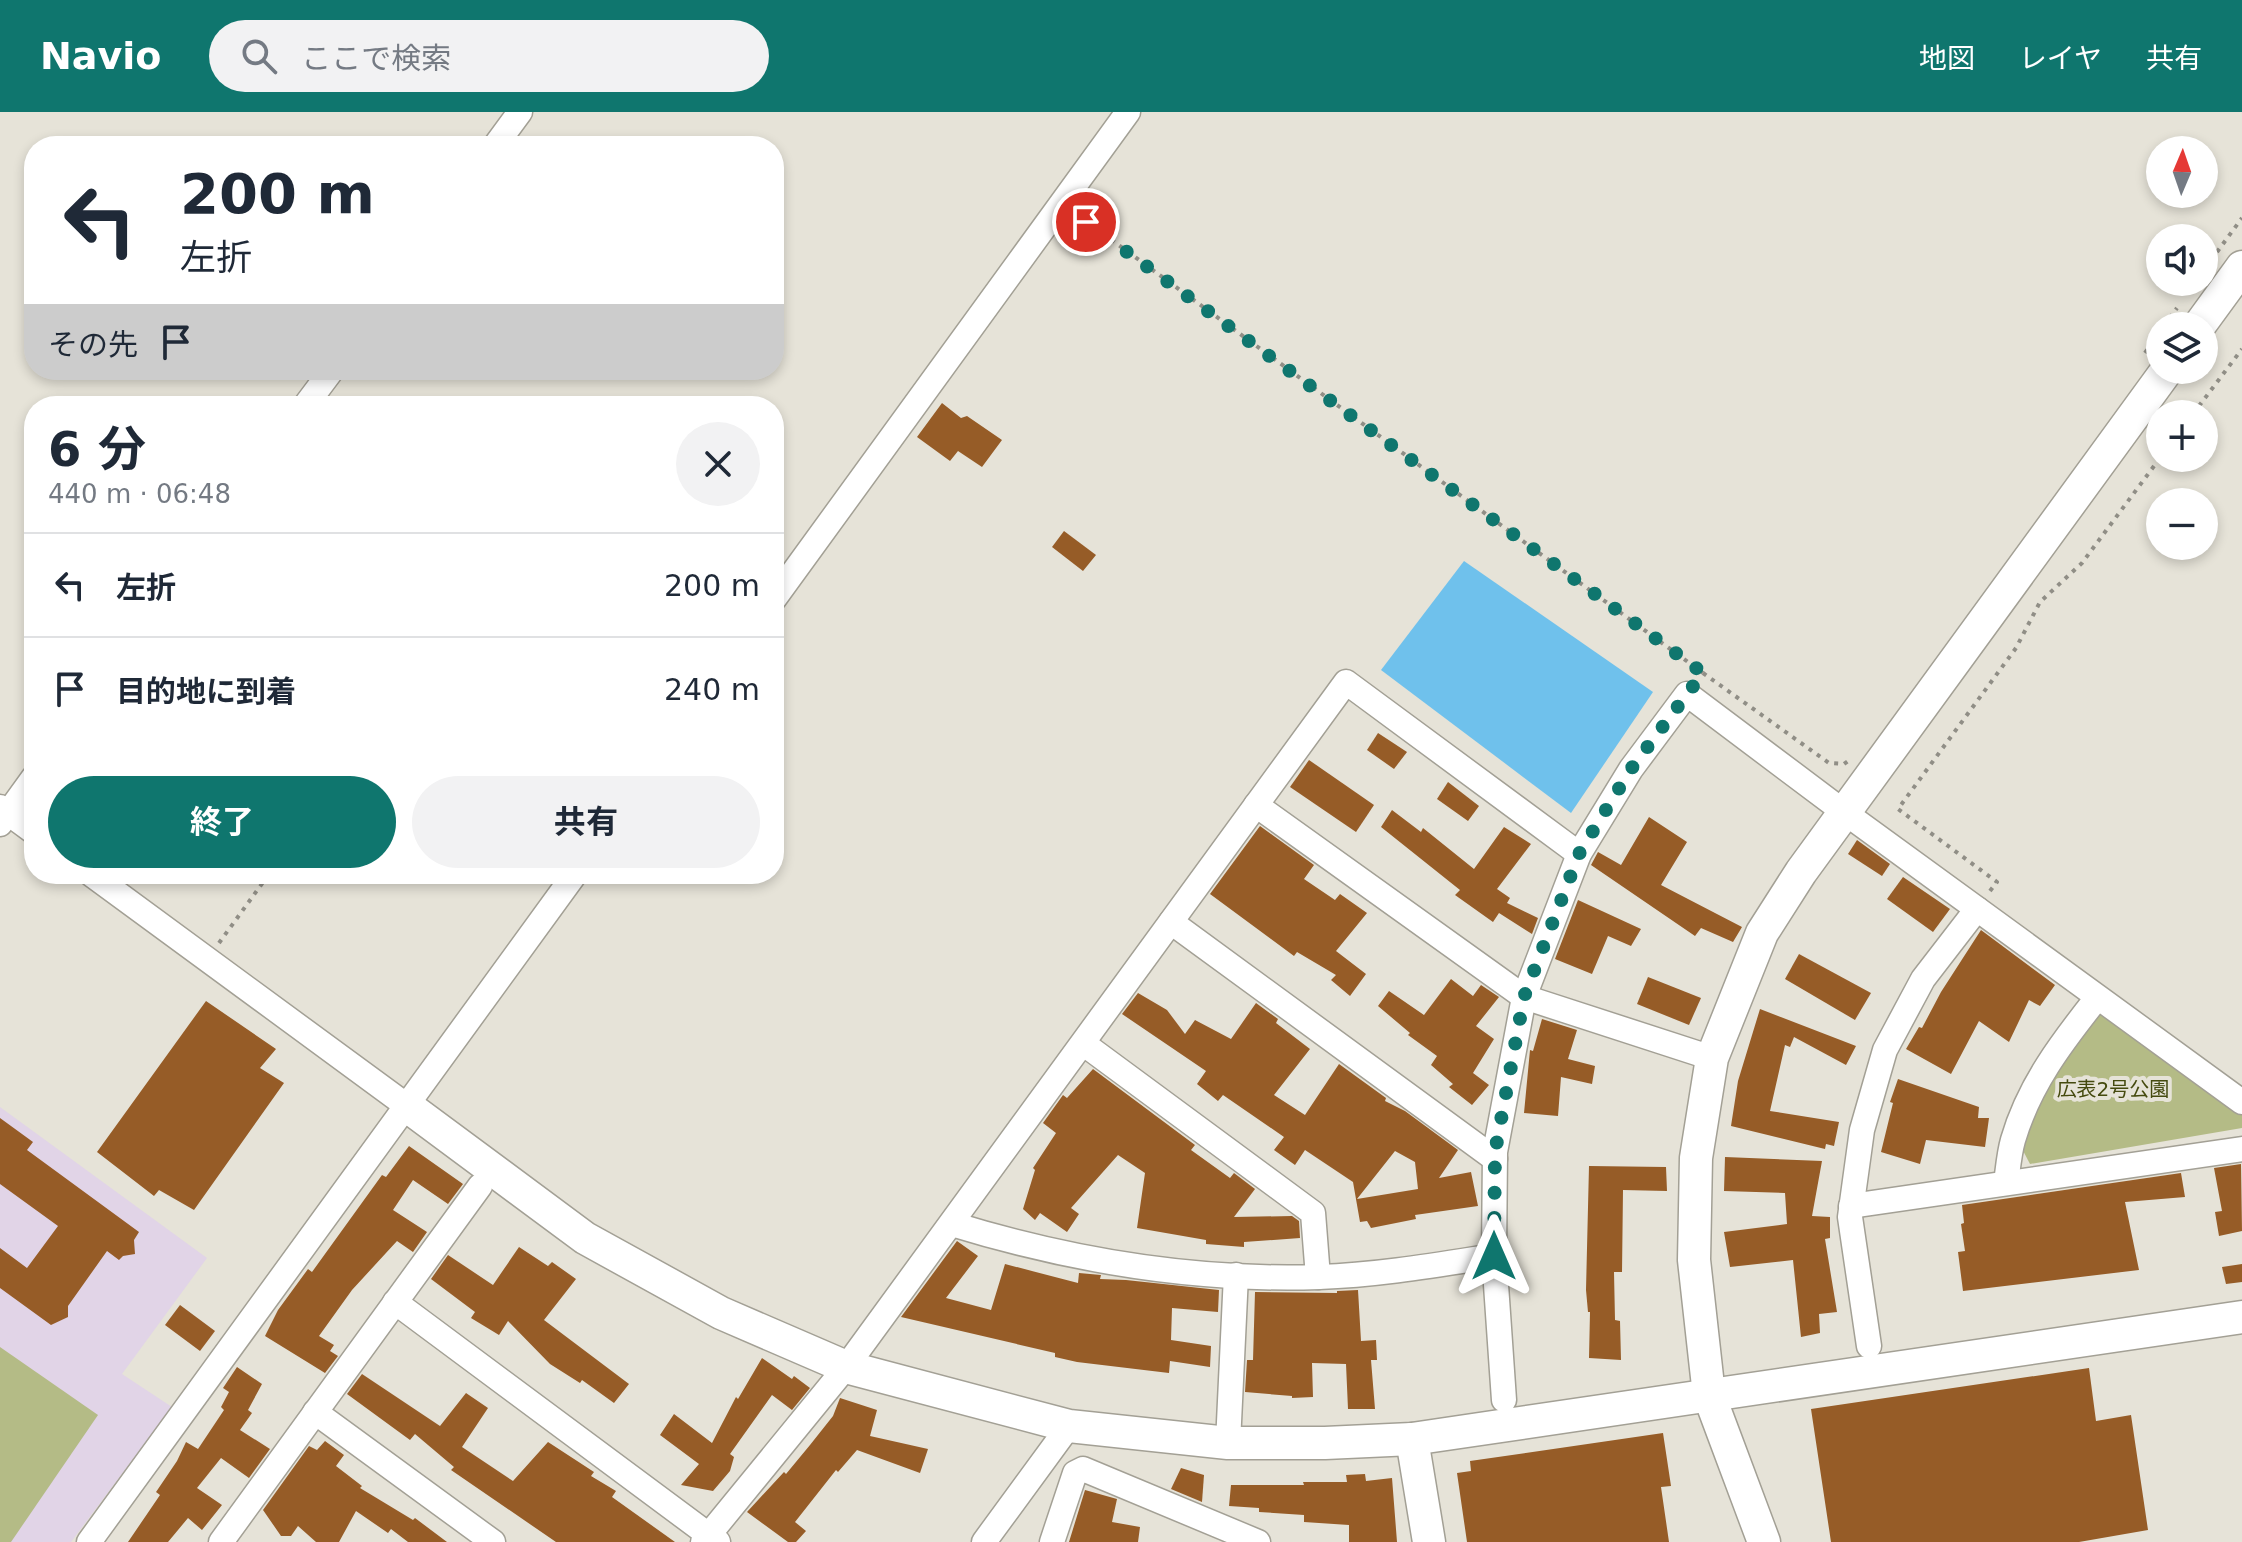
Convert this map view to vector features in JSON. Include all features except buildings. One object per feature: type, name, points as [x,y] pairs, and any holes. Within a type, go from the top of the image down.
[{"type":"street","points":[[502,136],[520,112]]},
{"type":"street","points":[[784,585],[1128,112]]},
{"type":"street","points":[[2205,312],[2227,263]]},
{"type":"street","points":[[1764,1542],[1709,1395],[1694,1260],[1696,1158],[1712,1058],[1762,933],[2146,375]]},
{"type":"street","points":[[395,1302],[710,1540],[846,1367],[952,1224],[1346,682],[1579,854]]},
{"type":"street","points":[[1504,1400],[1494,1256],[1495,1159],[1524,997],[1579,854],[1631,769],[1687,694],[2242,1102]]},
{"type":"street","points":[[24,789],[3,814],[24,826]]},
{"type":"street","points":[[1256,805],[1524,997],[1712,1058]]},
{"type":"street","points":[[105,884],[585,1238],[721,1313],[846,1367],[1069,1426],[1228,1443],[1412,1439],[2242,1317]]},
{"type":"street","points":[[89,1542],[568,884]]},
{"type":"street","points":[[1869,1346],[1850,1217],[1862,1130],[1885,1050],[1923,979],[1977,909]]},
{"type":"street","points":[[1171,922],[1495,1159]]},
{"type":"street","points":[[2006,1183],[2012,1143],[2026,1102],[2053,1053],[2097,998]]},
{"type":"street","points":[[1084,1044],[1313,1213],[1318,1277]]},
{"type":"street","points":[[1851,1206],[2242,1149]]},
{"type":"street","points":[[231,1539],[315,1412],[480,1186]]},
{"type":"street","points":[[952,1224],[1013,1243],[1097,1261],[1236,1275],[1318,1277],[1402,1271],[1494,1256]]},
{"type":"street","points":[[1228,1443],[1236,1275]]},
{"type":"street","points":[[315,1412],[493,1542]]},
{"type":"street","points":[[984,1542],[1069,1426]]},
{"type":"street","points":[[1412,1439],[1429,1542]]},
{"type":"street","points":[[1048,1454],[1075,1473]]},
{"type":"street","points":[[1052,1542],[1075,1473],[1083,1469],[1258,1542]]},
{"type":"path","points":[[1060,203],[1829,763],[1844,764],[1852,759]]},
{"type":"path","points":[[2227,263],[2242,218]]},
{"type":"path","points":[[2204,400],[2242,349]]},
{"type":"path","points":[[1977,909],[1997,882],[1898,809],[2016,648],[2040,602],[2082,563],[2150,472]]},
{"type":"path","points":[[1687,694],[1703,673]]},
{"type":"path","points":[[208,960],[262,884]]},
{"type":"shaded area","points":[[0,1107],[207,1258],[122,1374],[172,1407],[71,1542],[0,1542]]},
{"type":"green space","name":"広表2号公園","points":[[2103,1007],[2242,1109],[2242,1128],[2030,1164],[2019,1143],[2043,1089]]},
{"type":"green space","points":[[0,1347],[98,1415],[11,1542],[0,1542]]},
{"type":"water","points":[[1464,561],[1653,692],[1571,813],[1381,670]]},
{"type":"route","points":[[1086,222],[1703,673],[1631,769],[1579,854],[1524,997],[1495,1152],[1494,1256]]}]
